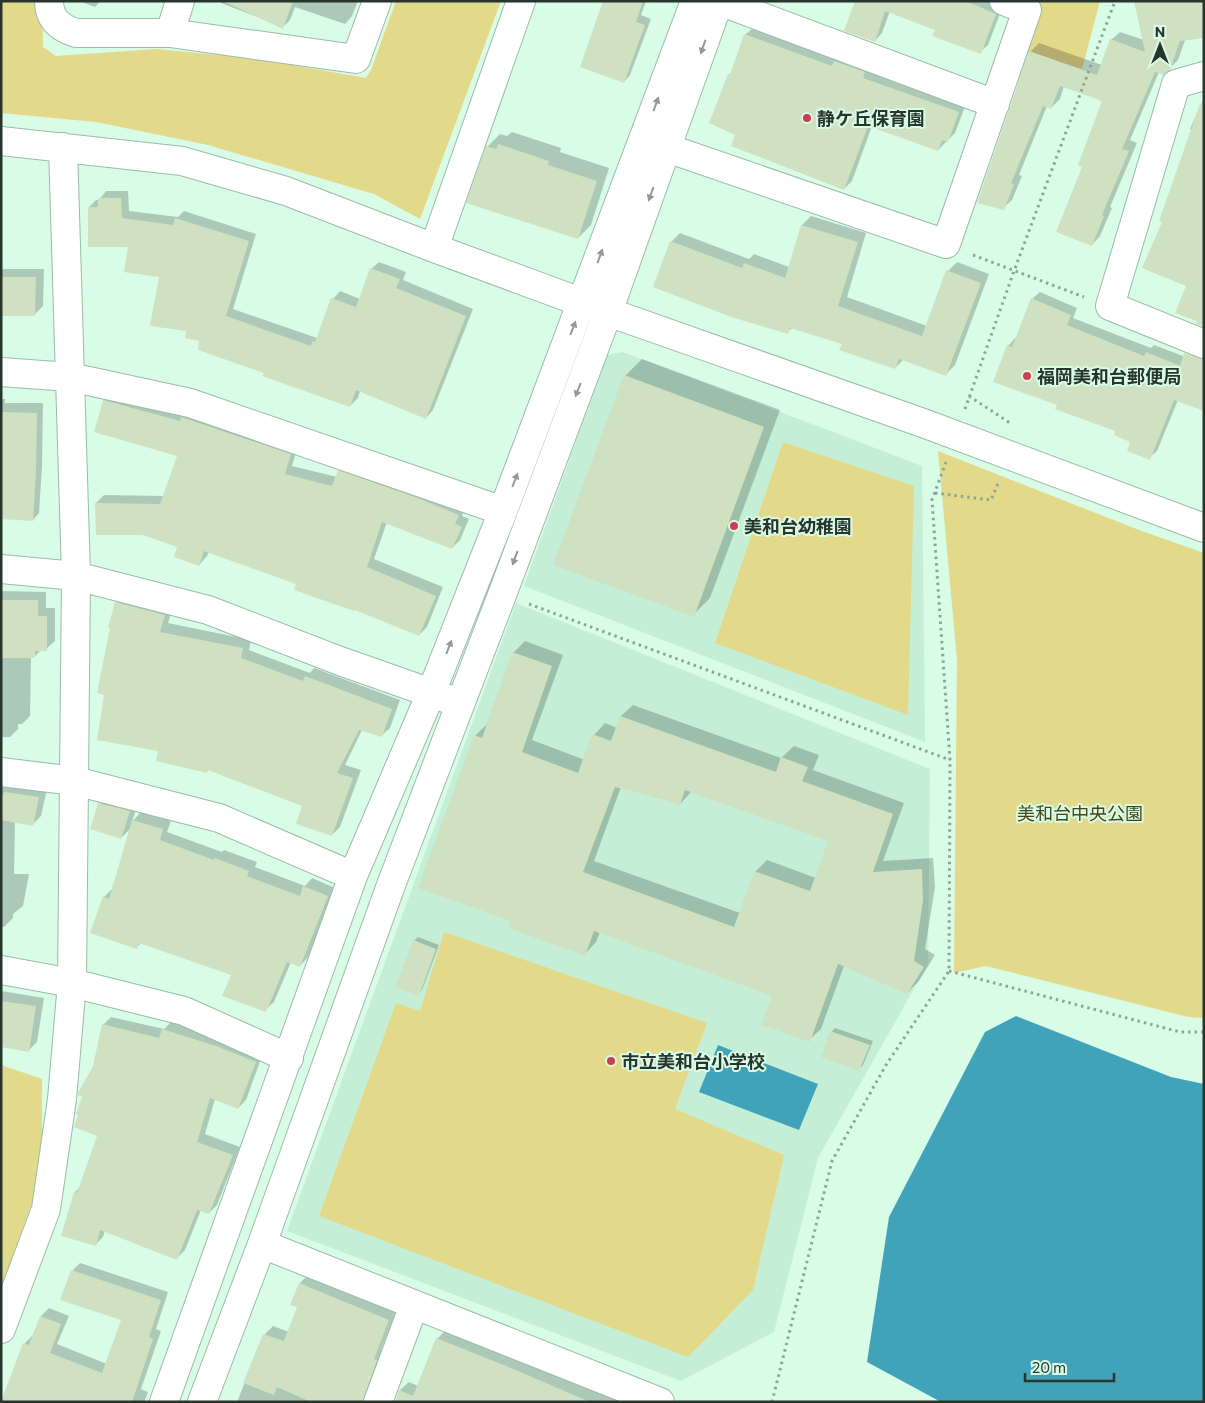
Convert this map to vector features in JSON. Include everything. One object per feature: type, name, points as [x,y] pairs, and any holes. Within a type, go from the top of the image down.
[{"type":"street","points":[[50,1],[49,9],[59,26],[76,32],[170,33],[356,59],[377,1]]},
{"type":"street","points":[[170,33],[180,1]]},
{"type":"street","points":[[434,248],[521,1]]},
{"type":"street","points":[[164,1402],[353,876],[431,693],[503,511],[695,1]]},
{"type":"street","points":[[202,1402],[262,1244],[391,885],[608,312],[719,1],[995,104]]},
{"type":"street","points":[[667,148],[946,244],[1027,10],[1004,1]]},
{"type":"street","points":[[1204,76],[1176,84],[1110,306],[1204,344]]},
{"type":"street","points":[[1,141],[182,161],[286,191],[608,312],[1012,455],[1204,528]]},
{"type":"street","points":[[1,1329],[46,1209],[62,1099],[72,983],[76,576],[63,147]]},
{"type":"street","points":[[1,372],[70,377],[190,404],[503,511]]},
{"type":"street","points":[[1,569],[76,576],[208,610],[340,661],[461,703]]},
{"type":"street","points":[[1,772],[75,781],[220,818],[353,876]]},
{"type":"street","points":[[1,970],[72,983],[184,1011],[289,1058]]},
{"type":"street","points":[[262,1244],[660,1402]]},
{"type":"street","points":[[378,1402],[414,1305]]},
{"type":"path","points":[[963,413],[1116,1]]},
{"type":"path","points":[[946,244],[1058,288]]},
{"type":"path","points":[[935,493],[990,500],[1012,455]]},
{"type":"path","points":[[772,1402],[832,1161],[886,1066],[948,971],[950,760],[932,500],[947,457]]},
{"type":"path","points":[[502,594],[950,760]]},
{"type":"path","points":[[948,971],[1180,1032],[1204,1032]]},
{"type":"shaded area","name":"美和台幼稚園","points":[[623,352],[922,466],[925,742],[524,586],[607,355]]},
{"type":"shaded area","name":"市立美和台小学校","points":[[516,603],[930,769],[928,964],[818,1158],[774,1332],[681,1381],[287,1231]]},
{"type":"green space","points":[[1,1],[42,1],[43,47],[56,56],[156,49],[252,58],[366,78],[371,70],[396,1],[501,1],[420,219],[374,194],[208,145],[96,122],[1,113]]},
{"type":"green space","points":[[1022,1],[1100,1],[1082,69],[1006,46]]},
{"type":"green space","points":[[783,442],[914,486],[908,715],[715,643]]},
{"type":"green space","name":"美和台中央公園","points":[[938,451],[1139,530],[1204,553],[1204,1018],[1188,1017],[986,966],[954,973],[957,660]]},
{"type":"green space","points":[[444,932],[707,1023],[675,1109],[784,1155],[753,1290],[688,1357],[319,1216],[396,1003],[420,1011]]},
{"type":"green space","points":[[1,1065],[42,1079],[42,1175],[1,1289]]},
{"type":"water","points":[[1016,1016],[1171,1077],[1204,1084],[1204,1402],[941,1402],[867,1362],[889,1217],[985,1032]]},
{"type":"water","points":[[718,1045],[818,1084],[799,1130],[699,1092]]},
{"type":"building","points":[[223,1],[293,1],[283,29]]},
{"type":"building","points":[[603,1],[643,1],[636,22],[645,25],[624,83],[580,67]]},
{"type":"building","points":[[855,1],[966,1],[996,14],[981,54],[932,36],[935,30],[885,11],[875,42],[844,31]]},
{"type":"building","points":[[1134,1],[1204,1],[1204,38],[1180,41],[1170,70],[1164,75],[1155,72],[1122,149],[1129,151],[1102,215],[1104,216],[1092,246],[1056,232],[1082,167],[1078,165],[1102,101],[1060,86],[1051,109],[1043,106],[1011,183],[1014,184],[1004,210],[977,203],[1029,51],[1097,75],[1110,39],[1145,52]]},
{"type":"building","points":[[744,34],[832,66],[834,61],[865,72],[863,78],[959,112],[948,142],[942,140],[938,151],[868,126],[844,190],[731,146],[735,135],[709,123],[728,74],[730,75]]},
{"type":"building","points":[[1200,104],[1204,105],[1204,327],[1196,324],[1197,321],[1175,313],[1186,286],[1142,268],[1162,222],[1159,221]]},
{"type":"building","points":[[498,144],[549,161],[548,165],[597,181],[578,239],[466,203],[486,146],[496,149]]},
{"type":"building","points":[[98,198],[121,198],[122,218],[173,225],[175,218],[249,241],[226,316],[311,346],[312,341],[315,342],[331,298],[356,307],[370,268],[400,279],[396,288],[466,316],[426,419],[356,390],[350,407],[262,376],[264,373],[198,350],[199,341],[185,338],[186,331],[150,326],[159,277],[124,272],[128,247],[88,247],[88,207],[98,207]]},
{"type":"building","points":[[801,225],[858,242],[838,306],[922,336],[946,270],[981,283],[946,376],[899,359],[895,369],[839,350],[842,344],[790,328],[788,334],[731,317],[653,287],[670,241],[742,268],[744,263],[785,278]]},
{"type":"building","points":[[1,277],[36,277],[35,316],[1,316]]},
{"type":"building","points":[[1031,298],[1071,315],[1067,325],[1144,356],[1146,352],[1180,366],[1184,353],[1204,359],[1204,411],[1174,400],[1150,460],[1127,451],[1130,442],[1114,435],[1115,431],[1055,409],[1057,405],[993,382],[1007,345],[1012,347]]},
{"type":"building","points":[[624,375],[764,427],[694,617],[553,565]]},
{"type":"building","points":[[103,400],[180,421],[181,417],[291,454],[285,474],[332,486],[338,470],[415,497],[459,515],[455,524],[462,527],[452,549],[382,522],[367,567],[436,596],[419,636],[355,610],[294,590],[296,584],[204,551],[199,566],[174,557],[177,547],[143,535],[96,535],[95,503],[160,504],[177,456],[94,432]]},
{"type":"building","points":[[1,412],[37,413],[33,521],[1,519]]},
{"type":"building","points":[[1,600],[38,600],[38,616],[47,616],[47,651],[35,651],[35,658],[1,658]]},
{"type":"building","points":[[115,602],[165,615],[160,632],[243,648],[241,658],[303,681],[305,676],[392,709],[382,737],[359,730],[337,773],[353,778],[332,836],[296,824],[302,806],[208,770],[207,773],[156,761],[158,751],[97,740],[104,695],[97,693],[110,628],[108,628]]},
{"type":"building","points":[[512,652],[552,666],[522,752],[578,773],[592,734],[611,741],[620,716],[776,772],[781,757],[808,767],[802,781],[893,814],[873,872],[922,869],[923,900],[914,961],[924,967],[907,994],[838,964],[810,1042],[761,1025],[772,996],[594,931],[585,956],[508,928],[511,921],[418,888],[474,735],[482,738]],"holes":[[[615,787],[680,805],[685,790],[828,841],[810,891],[754,871],[734,927],[583,872]]]},
{"type":"building","points":[[4,792],[39,797],[33,826],[1,820],[1,795]]},
{"type":"building","points":[[98,803],[130,811],[121,839],[90,829]]},
{"type":"building","points":[[132,820],[163,829],[160,840],[249,871],[247,876],[300,896],[303,886],[328,896],[300,967],[287,962],[266,1012],[222,996],[231,975],[139,943],[137,949],[90,933],[103,896],[109,899]]},
{"type":"building","points":[[413,940],[436,949],[419,996],[395,987]]},
{"type":"building","points":[[1,1001],[36,1006],[29,1052],[1,1047]]},
{"type":"building","points":[[102,1024],[159,1038],[162,1029],[216,1046],[256,1062],[238,1109],[210,1098],[197,1142],[233,1155],[209,1214],[197,1210],[177,1260],[100,1230],[96,1246],[61,1236],[74,1192],[77,1193],[97,1136],[74,1127],[82,1097],[78,1093],[93,1066]]},
{"type":"building","points":[[830,1031],[870,1045],[859,1071],[821,1057]]},
{"type":"building","points":[[71,1270],[161,1300],[149,1337],[153,1339],[132,1402],[1,1402],[23,1343],[29,1345],[40,1316],[61,1324],[50,1353],[102,1373],[121,1320],[60,1300]]},
{"type":"building","points":[[299,1283],[389,1320],[374,1359],[377,1360],[363,1402],[311,1402],[277,1387],[274,1395],[243,1383],[263,1334],[284,1341],[297,1307],[290,1305]]},
{"type":"building","points":[[436,1338],[590,1402],[395,1402],[399,1390],[413,1396]]},
{"type":"place","name":"静ケ丘保育園","points":[[807,118]]},
{"type":"place","name":"福岡美和台郵便局","points":[[1027,376]]},
{"type":"place","name":"美和台幼稚園","points":[[734,526]]},
{"type":"place","name":"市立美和台小学校","points":[[611,1061]]}]
